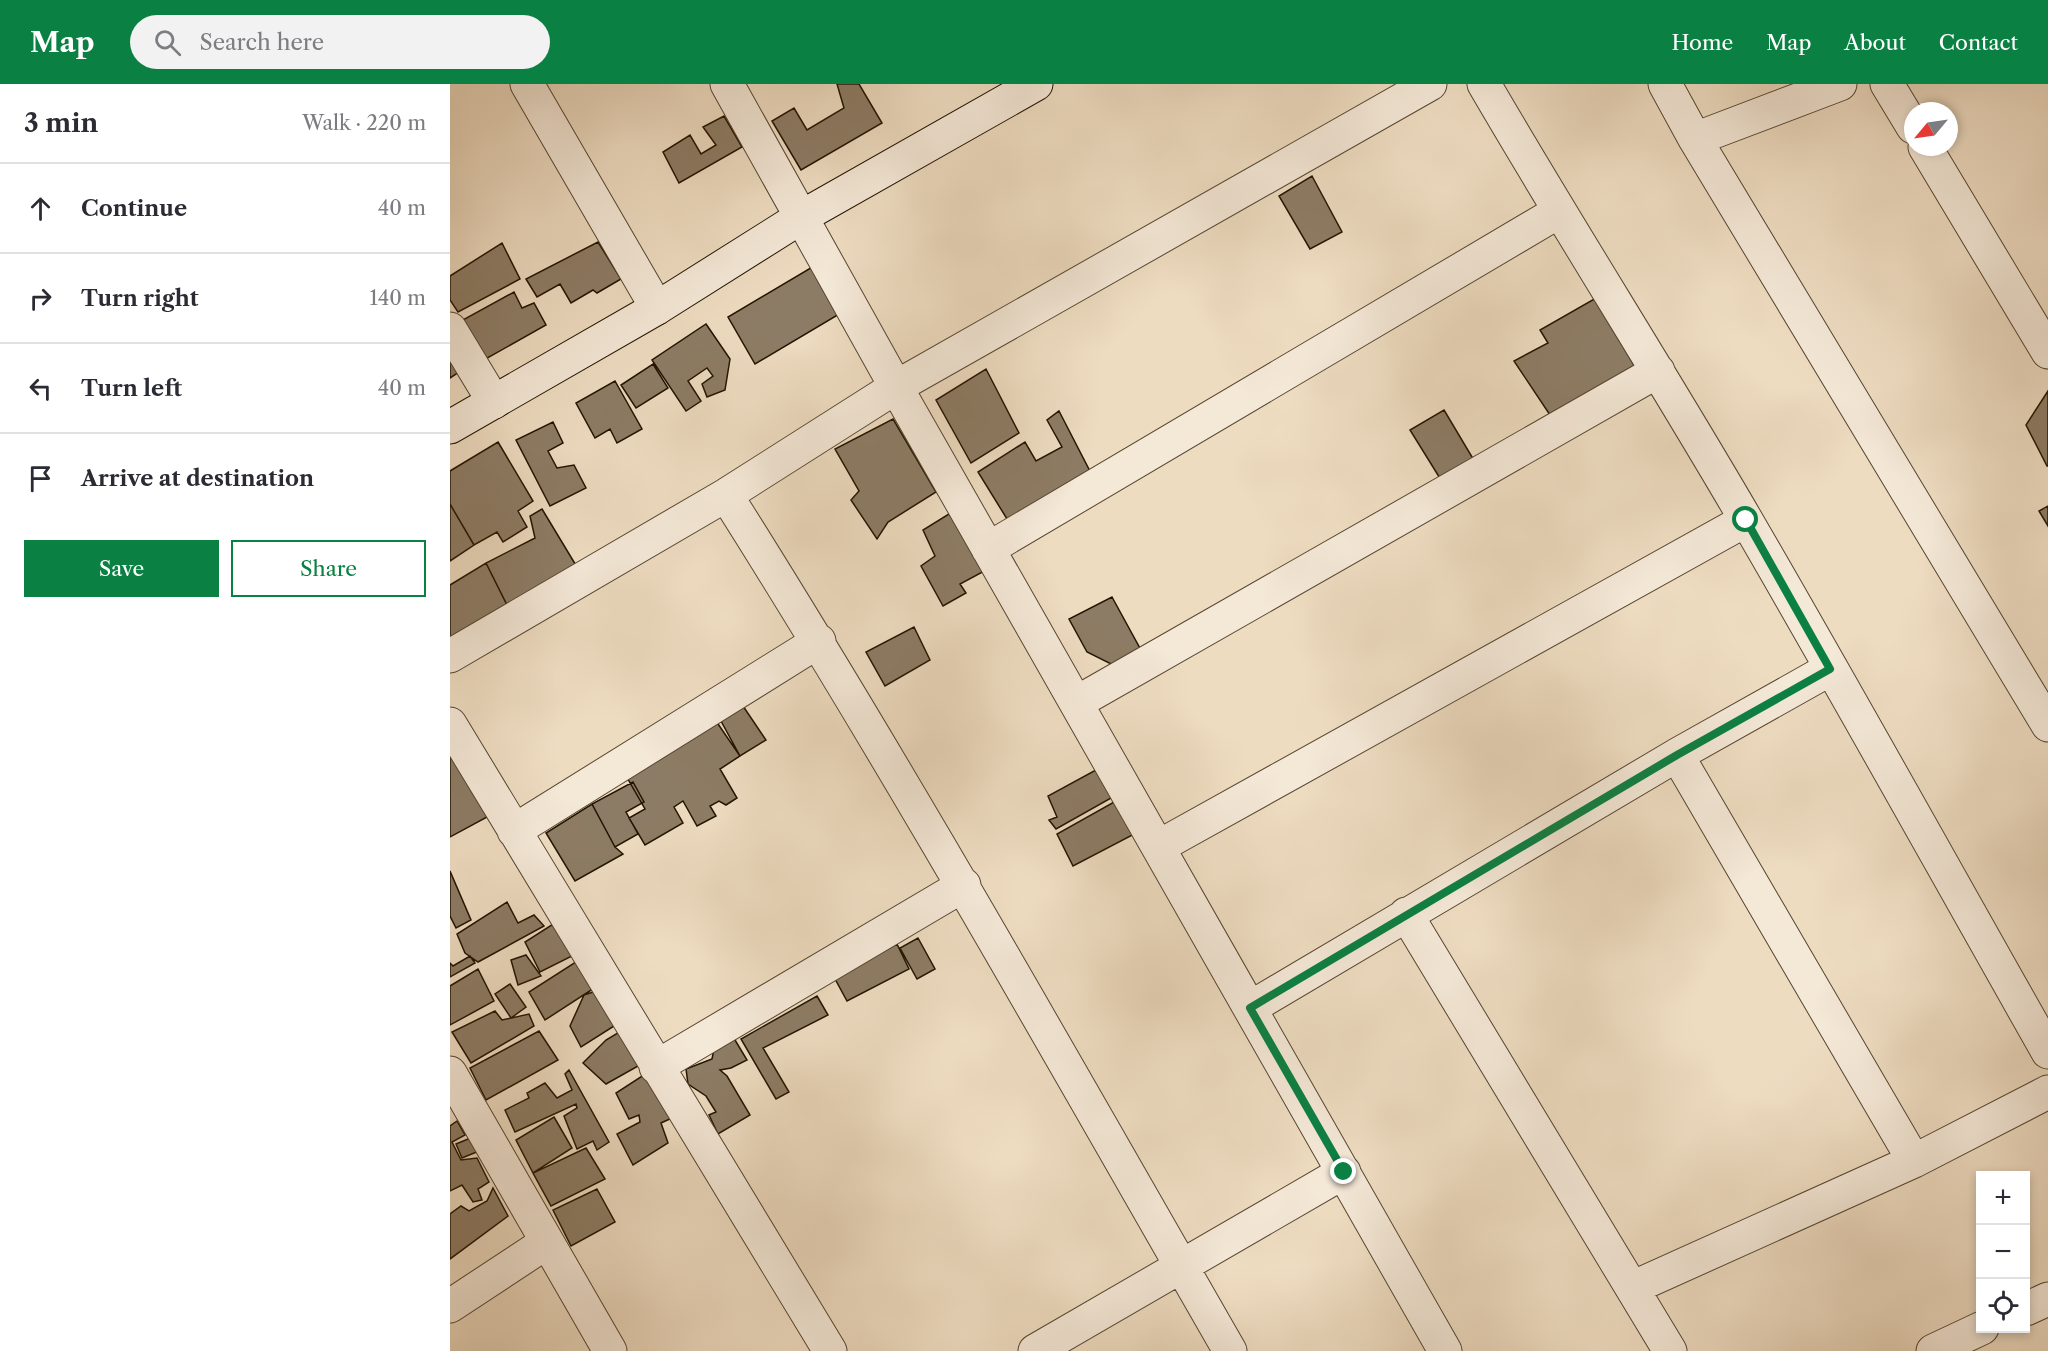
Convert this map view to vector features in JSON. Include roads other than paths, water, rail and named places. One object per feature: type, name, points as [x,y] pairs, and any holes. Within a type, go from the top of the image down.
[{"type":"street","points":[[527,84],[657,308]]},
{"type":"street","points":[[727,84],[803,216],[896,387],[1445,1351]]},
{"type":"street","points":[[450,427],[657,308],[803,216],[1036,84]]},
{"type":"street","points":[[450,656],[726,495],[896,387],[1430,84]]},
{"type":"street","points":[[1484,84],[1558,212],[1658,371],[1746,520],[2048,1052]]},
{"type":"street","points":[[1665,84],[1695,139],[2048,725]]},
{"type":"street","points":[[1695,139],[1840,84]]},
{"type":"street","points":[[1887,84],[1904,112]]},
{"type":"street","points":[[1930,156],[2048,352]]},
{"type":"street","points":[[988,549],[1558,212]]},
{"type":"street","points":[[450,329],[494,402]]},
{"type":"street","points":[[1076,703],[1658,371]]},
{"type":"street","points":[[726,495],[819,641],[964,885],[1230,1351]]},
{"type":"street","points":[[1158,847],[1746,520]]},
{"type":"street","points":[[514,831],[819,641]]},
{"type":"street","points":[[1250,1008],[1677,755],[1830,669]]},
{"type":"street","points":[[450,724],[830,1351]]},
{"type":"street","points":[[1677,755],[1914,1161]]},
{"type":"street","points":[[656,1067],[964,885]]},
{"type":"street","points":[[1406,914],[1670,1351]]},
{"type":"street","points":[[452,1083],[610,1351]]},
{"type":"street","points":[[1632,1288],[1914,1161],[2048,1092]]},
{"type":"street","points":[[1049,1348],[1181,1266],[1344,1172]]},
{"type":"street","points":[[450,1306],[547,1242]]},
{"type":"street","points":[[2030,1307],[2048,1299]]},
{"type":"street","points":[[1933,1351],[1976,1332]]}]
